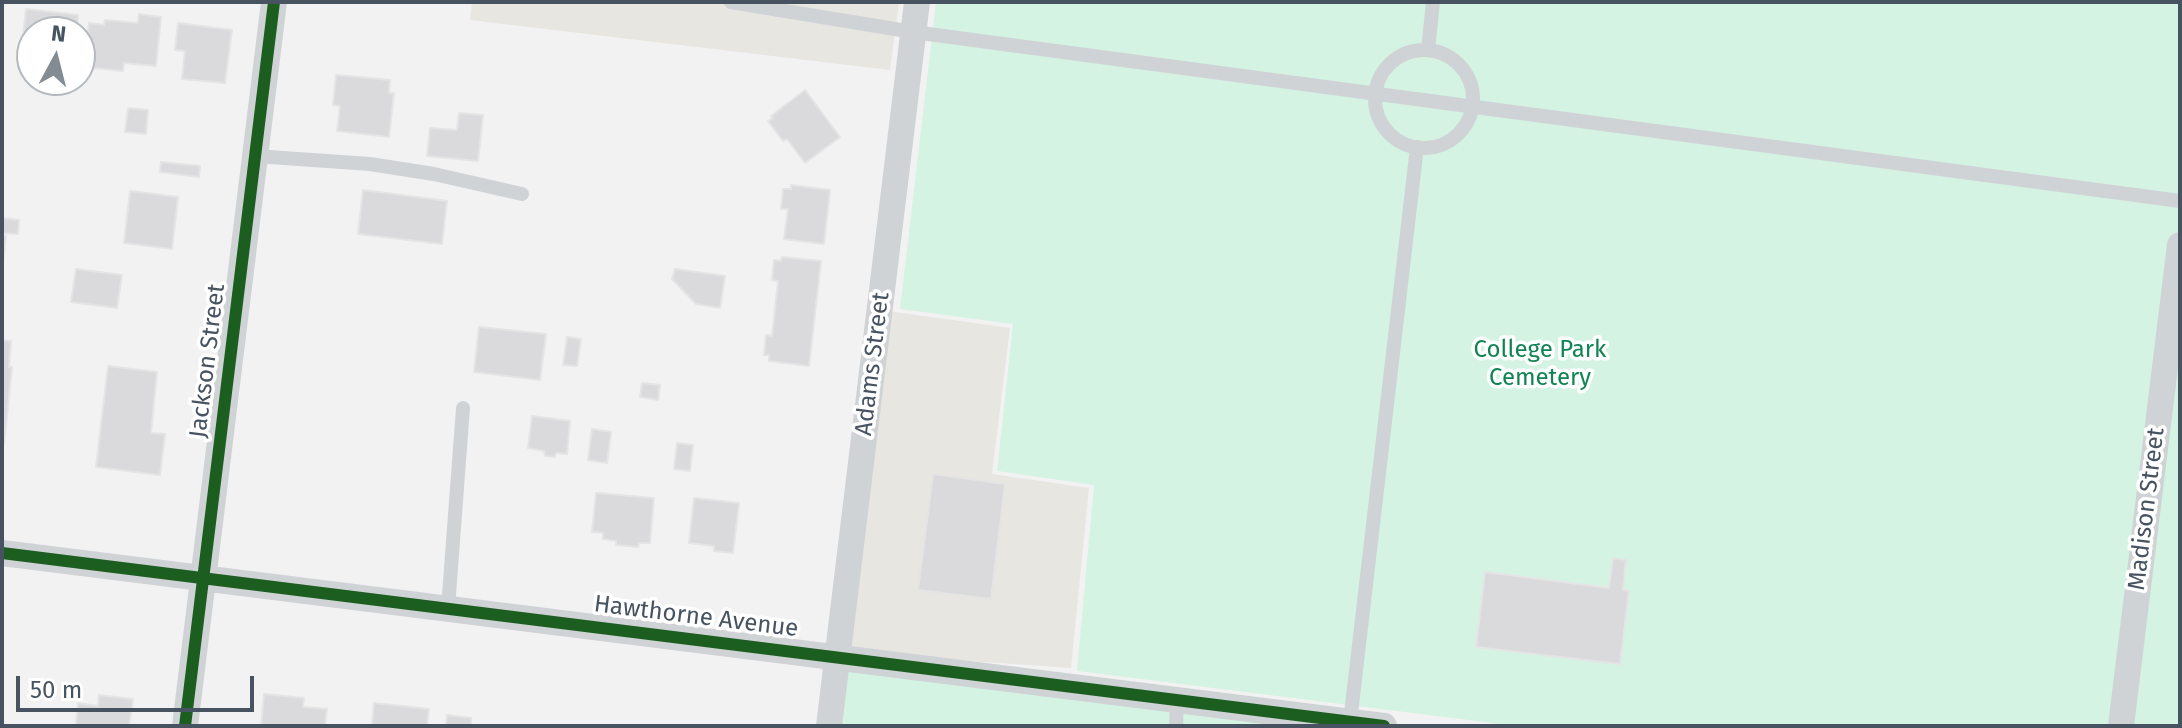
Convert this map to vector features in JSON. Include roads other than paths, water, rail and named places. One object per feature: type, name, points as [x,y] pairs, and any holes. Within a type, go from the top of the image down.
[{"type":"street","name":"Jackson Street","points":[[185,726],[274,2]]},
{"type":"street","name":"Adams Street","points":[[829,726],[917,2]]},
{"type":"street","name":"Madison Street","points":[[2121,726],[2180,245]]},
{"type":"street","name":"Hawthorne Avenue","points":[[2,553],[838,657],[1176,713],[1384,726]]},
{"type":"lane","points":[[731,2],[913,32],[2180,201]]},
{"type":"lane","points":[[1428,50],[1433,2]]},
{"type":"lane","points":[[1428,50],[1443,54],[1457,63],[1467,75],[1472,91],[1472,107],[1467,121],[1446,142],[1432,147],[1417,147],[1402,143],[1381,123],[1375,109],[1375,94],[1379,79],[1398,57],[1412,51],[1428,50]]},
{"type":"lane","points":[[1350,722],[1417,147]]},
{"type":"lane","points":[[255,156],[370,164],[434,174],[522,194]]},
{"type":"lane","points":[[448,608],[463,408]]},
{"type":"park label","name":"College Park Cemetery","points":[[1540,364]]}]
